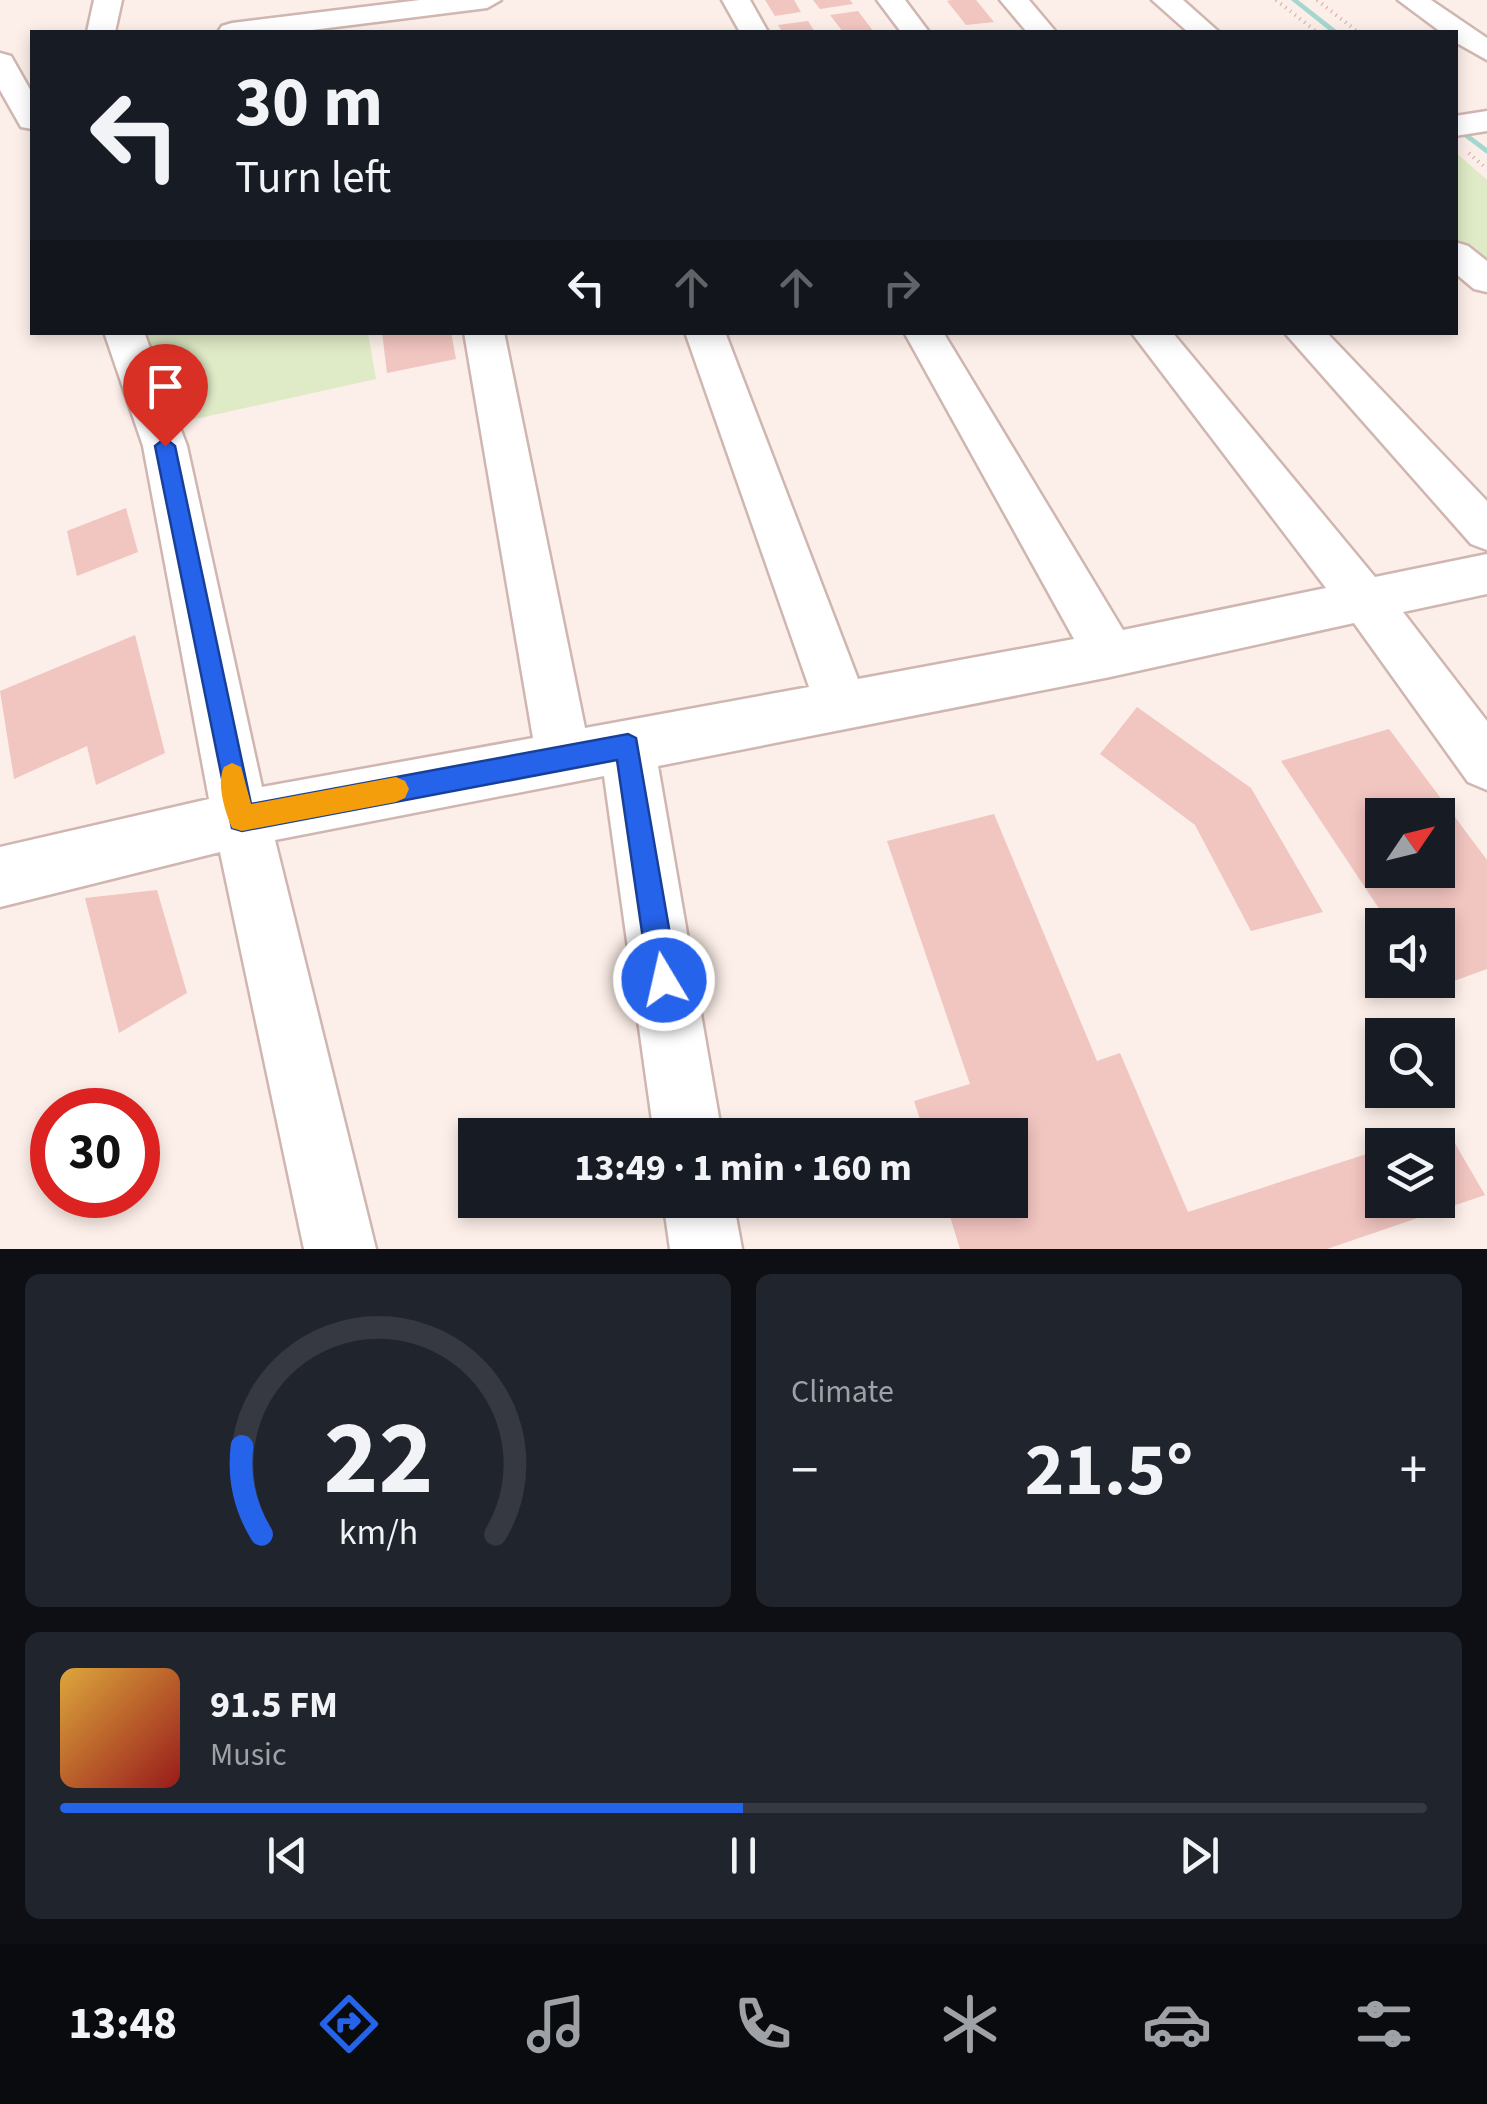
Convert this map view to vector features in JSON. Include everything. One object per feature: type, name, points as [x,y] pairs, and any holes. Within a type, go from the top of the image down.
[{"type":"street","points":[[101,30],[108,0]]},
{"type":"street","points":[[265,30],[399,22],[487,0]]},
{"type":"street","points":[[736,0],[753,30]]},
{"type":"street","points":[[891,0],[914,30]]},
{"type":"street","points":[[1014,0],[1040,30]]},
{"type":"street","points":[[1166,0],[1203,30]]},
{"type":"street","points":[[1412,0],[1456,30]]},
{"type":"street","points":[[1439,18],[1487,12]]},
{"type":"street","points":[[1458,31],[1487,51]]},
{"type":"street","points":[[30,55],[0,60],[30,116]]},
{"type":"street","points":[[1458,126],[1487,121]]},
{"type":"street","points":[[1458,256],[1487,280]]},
{"type":"street","points":[[125,335],[165,446],[242,819],[340,1249]]},
{"type":"street","points":[[485,335],[564,758]]},
{"type":"street","points":[[706,335],[842,705]]},
{"type":"street","points":[[925,335],[1110,655]]},
{"type":"street","points":[[1152,335],[1364,599],[1487,764]]},
{"type":"street","points":[[1306,335],[1487,531]]},
{"type":"street","points":[[0,877],[242,819],[1110,655],[1487,574]]},
{"type":"street","points":[[628,746],[685,1118]]},
{"type":"street","points":[[701,1218],[706,1249]]},
{"type":"path","points":[[1276,0],[1314,30]]},
{"type":"path","points":[[1317,0],[1355,30]]},
{"type":"green space","points":[[1458,155],[1487,180],[1487,266],[1458,244]]},
{"type":"green space","points":[[140,335],[368,335],[376,379],[173,424]]},
{"type":"building","points":[[765,0],[794,0],[801,12],[775,16]]},
{"type":"building","points":[[813,0],[850,0],[853,4],[820,9]]},
{"type":"building","points":[[976,0],[994,22],[966,25],[947,1]]},
{"type":"building","points":[[858,11],[872,30],[841,30],[830,15]]},
{"type":"building","points":[[808,21],[814,30],[781,30],[778,25]]},
{"type":"building","points":[[382,335],[452,335],[456,359],[387,373]]},
{"type":"building","points":[[126,508],[138,552],[77,576],[67,531]]},
{"type":"building","points":[[135,635],[165,753],[96,785],[87,746],[14,779],[0,691]]},
{"type":"building","points":[[1137,707],[1251,788],[1323,912],[1251,931],[1195,825],[1100,754]]},
{"type":"building","points":[[1389,729],[1441,798],[1365,798],[1365,887],[1281,761]]},
{"type":"building","points":[[994,814],[1097,1061],[1120,1053],[1188,1212],[1365,1155],[1365,1218],[1418,1218],[1327,1249],[960,1249],[951,1218],[1028,1218],[1028,1118],[920,1118],[914,1101],[970,1084],[887,841]]},
{"type":"building","points":[[1455,817],[1487,860],[1487,969],[1455,981],[1455,908],[1379,908],[1365,888],[1455,888]]},
{"type":"building","points":[[157,890],[187,993],[119,1033],[85,898]]},
{"type":"building","points":[[1455,1143],[1485,1195],[1455,1205]]},
{"type":"waterway","points":[[1294,0],[1332,30]]},
{"type":"waterway","points":[[1458,128],[1487,152]]},
{"type":"slow traffic","points":[[232,775],[242,819],[396,789]]},
{"type":"route","points":[[165,446],[242,819],[628,746],[664,980]]}]
